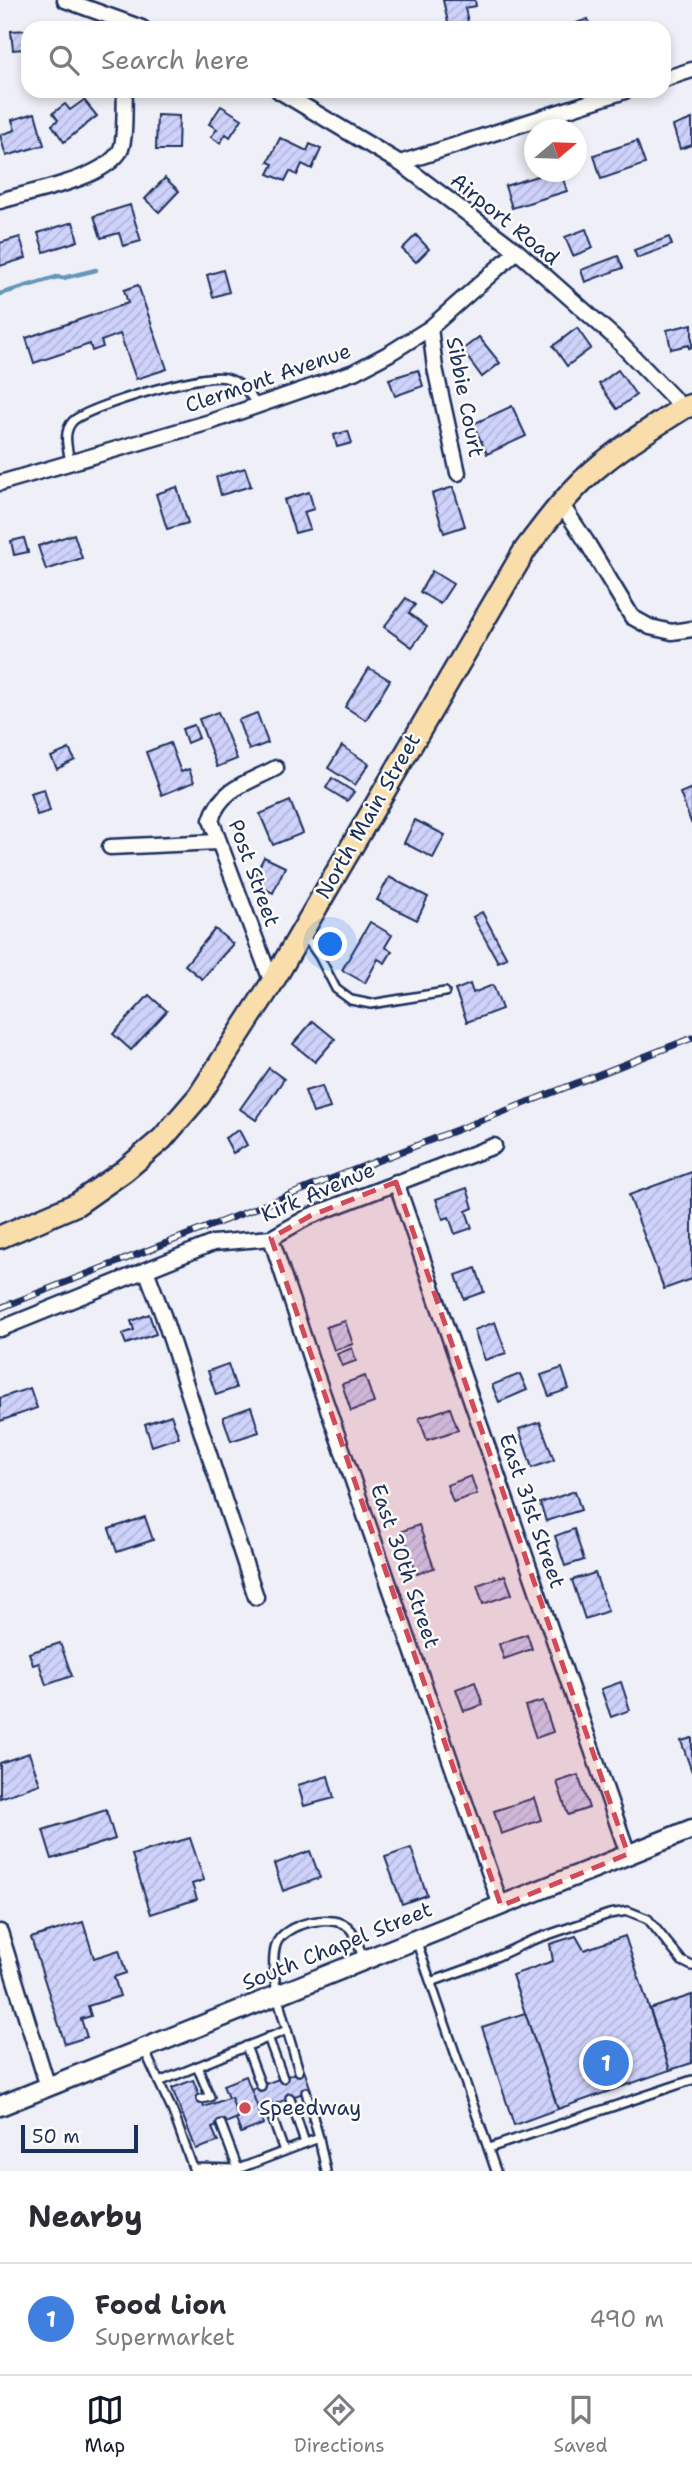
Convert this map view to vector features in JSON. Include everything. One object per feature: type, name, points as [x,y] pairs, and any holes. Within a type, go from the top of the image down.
[{"type":"main road","name":"North Main Street","points":[[0,1237],[77,1203],[124,1171],[162,1139],[199,1096],[272,983],[525,550],[561,504],[593,472],[623,447],[687,406]]},
{"type":"street","points":[[65,0],[119,21]]},
{"type":"street","points":[[671,77],[692,70]]},
{"type":"street","points":[[0,201],[85,176],[108,163],[121,149],[125,98]]},
{"type":"street","name":"Airport Road","points":[[291,98],[400,163],[517,251],[687,406]]},
{"type":"street","points":[[400,163],[603,98]]},
{"type":"street","name":"Clermont Avenue","points":[[0,483],[258,407],[354,372],[430,328],[517,251]]},
{"type":"street","name":"Sibbie Court","points":[[430,328],[435,368],[458,473]]},
{"type":"street","points":[[561,504],[632,617],[650,627],[672,632],[692,629]]},
{"type":"street","name":"Post Street","points":[[272,983],[211,820],[215,806],[225,794],[276,768]]},
{"type":"street","points":[[110,847],[218,842]]},
{"type":"street","name":"Kirk Avenue","points":[[0,1329],[213,1243],[271,1238],[310,1216],[494,1146]]},
{"type":"street","name":"East 31st Street","points":[[396,1182],[628,1854]]},
{"type":"street","name":"East 30th Street","points":[[271,1238],[501,1906]]},
{"type":"street","points":[[146,1270],[256,1597]]},
{"type":"street","name":"South Chapel Street","points":[[0,2106],[628,1854],[691,1833]]},
{"type":"street","points":[[0,1933],[48,2087]]},
{"type":"lane","points":[[70,463],[67,432],[72,422],[174,384],[211,376],[224,377],[245,388],[258,407]]},
{"type":"lane","points":[[302,931],[336,989],[351,1000],[371,1004],[445,992]]},
{"type":"lane","points":[[431,1982],[481,1964],[530,1941],[609,1914],[628,1911],[648,1919],[682,1961],[692,1966]]},
{"type":"lane","points":[[299,2071],[277,1994],[276,1943],[290,1929],[318,1921],[343,1923],[351,1930],[364,1959]]},
{"type":"lane","points":[[416,1939],[496,2171]]},
{"type":"lane","points":[[159,2082],[286,2030]]},
{"type":"lane","points":[[268,2037],[283,2078]]},
{"type":"lane","points":[[246,2046],[261,2086]]},
{"type":"lane","points":[[143,2048],[176,2110],[185,2133],[193,2169],[238,2169],[319,2138]]},
{"type":"lane","points":[[197,2066],[208,2100]]},
{"type":"lane","points":[[488,2148],[692,2080]]},
{"type":"lane","points":[[306,2092],[326,2171]]},
{"type":"lane","points":[[290,2098],[305,2143]]},
{"type":"lane","points":[[268,2106],[284,2151]]},
{"type":"lane","points":[[221,2124],[238,2169]]},
{"type":"highlighted area","points":[[396,1182],[628,1854],[501,1906],[271,1238],[310,1216]]},
{"type":"building","points":[[443,0],[475,0],[476,6],[465,8],[468,21],[448,21]]},
{"type":"building","points":[[21,30],[21,49],[13,50],[11,31]]},
{"type":"building","points":[[84,100],[97,116],[64,142],[52,125],[58,120],[53,113],[65,104],[70,110]]},
{"type":"building","points":[[221,106],[242,119],[230,137],[226,134],[220,143],[211,137],[217,129],[209,124]]},
{"type":"building","points":[[35,113],[44,145],[6,156],[0,135],[15,130],[12,120]]},
{"type":"building","points":[[157,115],[179,116],[178,150],[156,150]]},
{"type":"building","points":[[692,119],[692,145],[680,149],[673,126]]},
{"type":"building","points":[[280,138],[307,151],[310,144],[321,149],[312,169],[302,164],[297,175],[290,171],[285,181],[268,174],[273,164],[268,162]]},
{"type":"building","points":[[637,141],[645,164],[601,179],[594,155]]},
{"type":"building","points":[[165,178],[179,191],[159,212],[145,199]]},
{"type":"building","points":[[524,180],[564,182],[567,191],[512,208],[505,186]]},
{"type":"building","points":[[130,205],[141,241],[123,246],[119,233],[101,238],[94,216]]},
{"type":"building","points":[[73,222],[78,241],[44,252],[38,233]]},
{"type":"building","points":[[586,229],[593,248],[573,256],[565,237]]},
{"type":"building","points":[[416,235],[429,249],[416,262],[402,249]]},
{"type":"building","points":[[20,237],[26,258],[0,266],[0,243]]},
{"type":"building","points":[[669,237],[672,245],[637,258],[634,250]]},
{"type":"building","points":[[618,256],[623,268],[585,282],[581,270]]},
{"type":"building","points":[[223,270],[229,292],[213,297],[207,275]]},
{"type":"building","points":[[138,285],[167,369],[136,379],[120,334],[101,341],[103,347],[92,351],[90,344],[34,363],[26,338],[128,303],[124,290]]},
{"type":"building","points":[[692,324],[692,347],[689,348],[689,345],[671,349],[667,330]]},
{"type":"building","points":[[577,328],[591,348],[567,366],[553,346]]},
{"type":"building","points":[[479,337],[500,363],[482,377],[462,350]]},
{"type":"building","points":[[418,370],[423,386],[395,396],[389,379]]},
{"type":"building","points":[[618,370],[636,395],[617,409],[599,384]]},
{"type":"building","points":[[512,406],[526,436],[487,454],[473,424]]},
{"type":"building","points":[[348,431],[352,443],[337,447],[334,435]]},
{"type":"building","points":[[245,468],[251,486],[221,495],[216,477]]},
{"type":"building","points":[[177,487],[188,523],[167,529],[156,494]]},
{"type":"building","points":[[453,487],[465,526],[444,533],[432,494]]},
{"type":"building","points":[[309,492],[314,509],[304,512],[310,529],[295,533],[284,500]]},
{"type":"building","points":[[74,534],[82,558],[46,570],[38,546]]},
{"type":"building","points":[[24,538],[28,552],[14,555],[11,541]]},
{"type":"building","points":[[432,571],[453,584],[440,604],[420,592]]},
{"type":"building","points":[[406,598],[415,605],[409,613],[427,627],[412,647],[384,627]]},
{"type":"building","points":[[369,668],[390,680],[366,720],[345,707]]},
{"type":"building","points":[[218,712],[237,759],[217,767],[199,719]]},
{"type":"building","points":[[257,713],[268,743],[249,750],[238,720]]},
{"type":"building","points":[[194,725],[199,738],[187,743],[182,729]]},
{"type":"building","points":[[170,743],[181,772],[189,769],[194,782],[162,795],[146,752]]},
{"type":"building","points":[[342,746],[369,764],[355,785],[328,768]]},
{"type":"building","points":[[69,749],[75,760],[57,769],[51,757]]},
{"type":"building","points":[[332,778],[354,792],[347,801],[326,788]]},
{"type":"building","points":[[692,788],[692,825],[680,793]]},
{"type":"building","points":[[44,789],[50,811],[37,815],[30,793]]},
{"type":"building","points":[[290,801],[303,833],[273,845],[260,814]]},
{"type":"building","points":[[415,820],[445,835],[433,858],[404,843]]},
{"type":"building","points":[[264,857],[285,867],[273,893],[261,887],[263,882],[254,877]]},
{"type":"building","points":[[389,877],[428,897],[417,920],[377,900]]},
{"type":"building","points":[[482,912],[507,958],[498,962],[473,917]]},
{"type":"building","points":[[370,922],[392,935],[385,947],[392,951],[385,963],[378,959],[365,983],[342,970]]},
{"type":"building","points":[[215,929],[233,944],[202,979],[185,965]]},
{"type":"building","points":[[470,984],[473,993],[493,985],[502,1009],[467,1022],[455,990]]},
{"type":"building","points":[[149,995],[167,1011],[131,1050],[113,1034]]},
{"type":"building","points":[[313,1021],[335,1039],[315,1062],[293,1044]]},
{"type":"building","points":[[269,1068],[284,1079],[256,1120],[240,1109]]},
{"type":"building","points":[[322,1086],[330,1108],[313,1113],[305,1091]]},
{"type":"building","points":[[239,1130],[247,1145],[233,1153],[225,1138]]},
{"type":"building","points":[[692,1172],[692,1279],[664,1289],[629,1195]]},
{"type":"building","points":[[467,1188],[473,1208],[466,1211],[472,1228],[455,1234],[449,1217],[443,1219],[436,1199]]},
{"type":"building","points":[[476,1268],[484,1292],[464,1299],[456,1275]]},
{"type":"building","points":[[149,1314],[156,1334],[126,1344],[122,1334],[134,1330],[131,1321]]},
{"type":"building","points":[[345,1321],[353,1344],[334,1350],[326,1327]]},
{"type":"building","points":[[495,1322],[506,1353],[485,1360],[474,1330]]},
{"type":"building","points":[[352,1348],[356,1361],[342,1366],[337,1354]]},
{"type":"building","points":[[228,1364],[236,1388],[216,1395],[208,1371]]},
{"type":"building","points":[[562,1368],[569,1389],[549,1396],[541,1375]]},
{"type":"building","points":[[520,1374],[527,1390],[499,1402],[492,1385]]},
{"type":"building","points":[[365,1376],[374,1403],[351,1411],[342,1384]]},
{"type":"building","points":[[30,1388],[37,1408],[0,1421],[0,1398]]},
{"type":"building","points":[[251,1407],[259,1432],[231,1441],[223,1417]]},
{"type":"building","points":[[450,1408],[458,1430],[427,1440],[419,1418]]},
{"type":"building","points":[[171,1415],[179,1437],[152,1446],[145,1424]]},
{"type":"building","points":[[540,1422],[554,1460],[532,1468],[519,1429]]},
{"type":"building","points":[[471,1476],[477,1494],[453,1502],[447,1485]]},
{"type":"building","points":[[575,1491],[581,1510],[546,1521],[540,1503]]},
{"type":"building","points":[[145,1517],[153,1540],[117,1552],[109,1529]]},
{"type":"building","points":[[419,1525],[434,1568],[417,1574],[402,1531]]},
{"type":"building","points":[[574,1529],[584,1560],[565,1566],[555,1536]]},
{"type":"building","points":[[595,1573],[608,1611],[585,1619],[572,1580]]},
{"type":"building","points":[[505,1575],[512,1594],[483,1604],[477,1585]]},
{"type":"building","points":[[527,1634],[532,1649],[504,1659],[499,1644]]},
{"type":"building","points":[[60,1643],[72,1676],[46,1685],[39,1663],[33,1665],[29,1653]]},
{"type":"building","points":[[475,1682],[483,1705],[464,1711],[456,1689]]},
{"type":"building","points":[[621,1682],[630,1710],[611,1717],[601,1689]]},
{"type":"building","points":[[543,1701],[553,1732],[536,1738],[525,1706]]},
{"type":"building","points":[[692,1738],[692,1772],[681,1741]]},
{"type":"building","points":[[29,1753],[40,1784],[0,1798],[0,1763]]},
{"type":"building","points":[[578,1775],[589,1808],[568,1815],[557,1782]]},
{"type":"building","points":[[328,1776],[334,1798],[304,1806],[298,1785]]},
{"type":"building","points":[[534,1798],[541,1820],[501,1834],[494,1811]]},
{"type":"building","points":[[106,1810],[115,1839],[52,1859],[43,1830]]},
{"type":"building","points":[[190,1838],[204,1880],[192,1884],[197,1899],[151,1914],[132,1855]]},
{"type":"building","points":[[411,1848],[427,1895],[402,1904],[385,1857]]},
{"type":"building","points":[[310,1851],[320,1878],[283,1891],[274,1864]]},
{"type":"building","points":[[83,1922],[94,1958],[119,1950],[126,1973],[114,1977],[120,1996],[88,2006],[91,2016],[81,2019],[87,2037],[65,2044],[31,1938]]},
{"type":"building","points":[[576,1936],[584,1950],[625,1936],[670,2070],[558,2109],[512,1975],[553,1961],[550,1944]]},
{"type":"building","points":[[692,1995],[692,2063],[670,2070],[650,2009]]},
{"type":"building","points":[[525,2013],[558,2109],[514,2125],[482,2027]]},
{"type":"building","points":[[304,2070],[311,2090],[256,2111],[248,2090]]},
{"type":"building","points":[[246,2076],[264,2124],[241,2133],[223,2085]]},
{"type":"building","points":[[193,2080],[204,2107],[231,2097],[238,2118],[212,2128],[218,2142],[196,2149],[172,2088]]},
{"type":"waterway","points":[[0,294],[57,277],[96,270]]},
{"type":"railway","points":[[0,1308],[692,1038]]},
{"type":"place","name":"Food Lion","points":[[606,2063]]},
{"type":"place","name":"Speedway","points":[[245,2108]]}]
